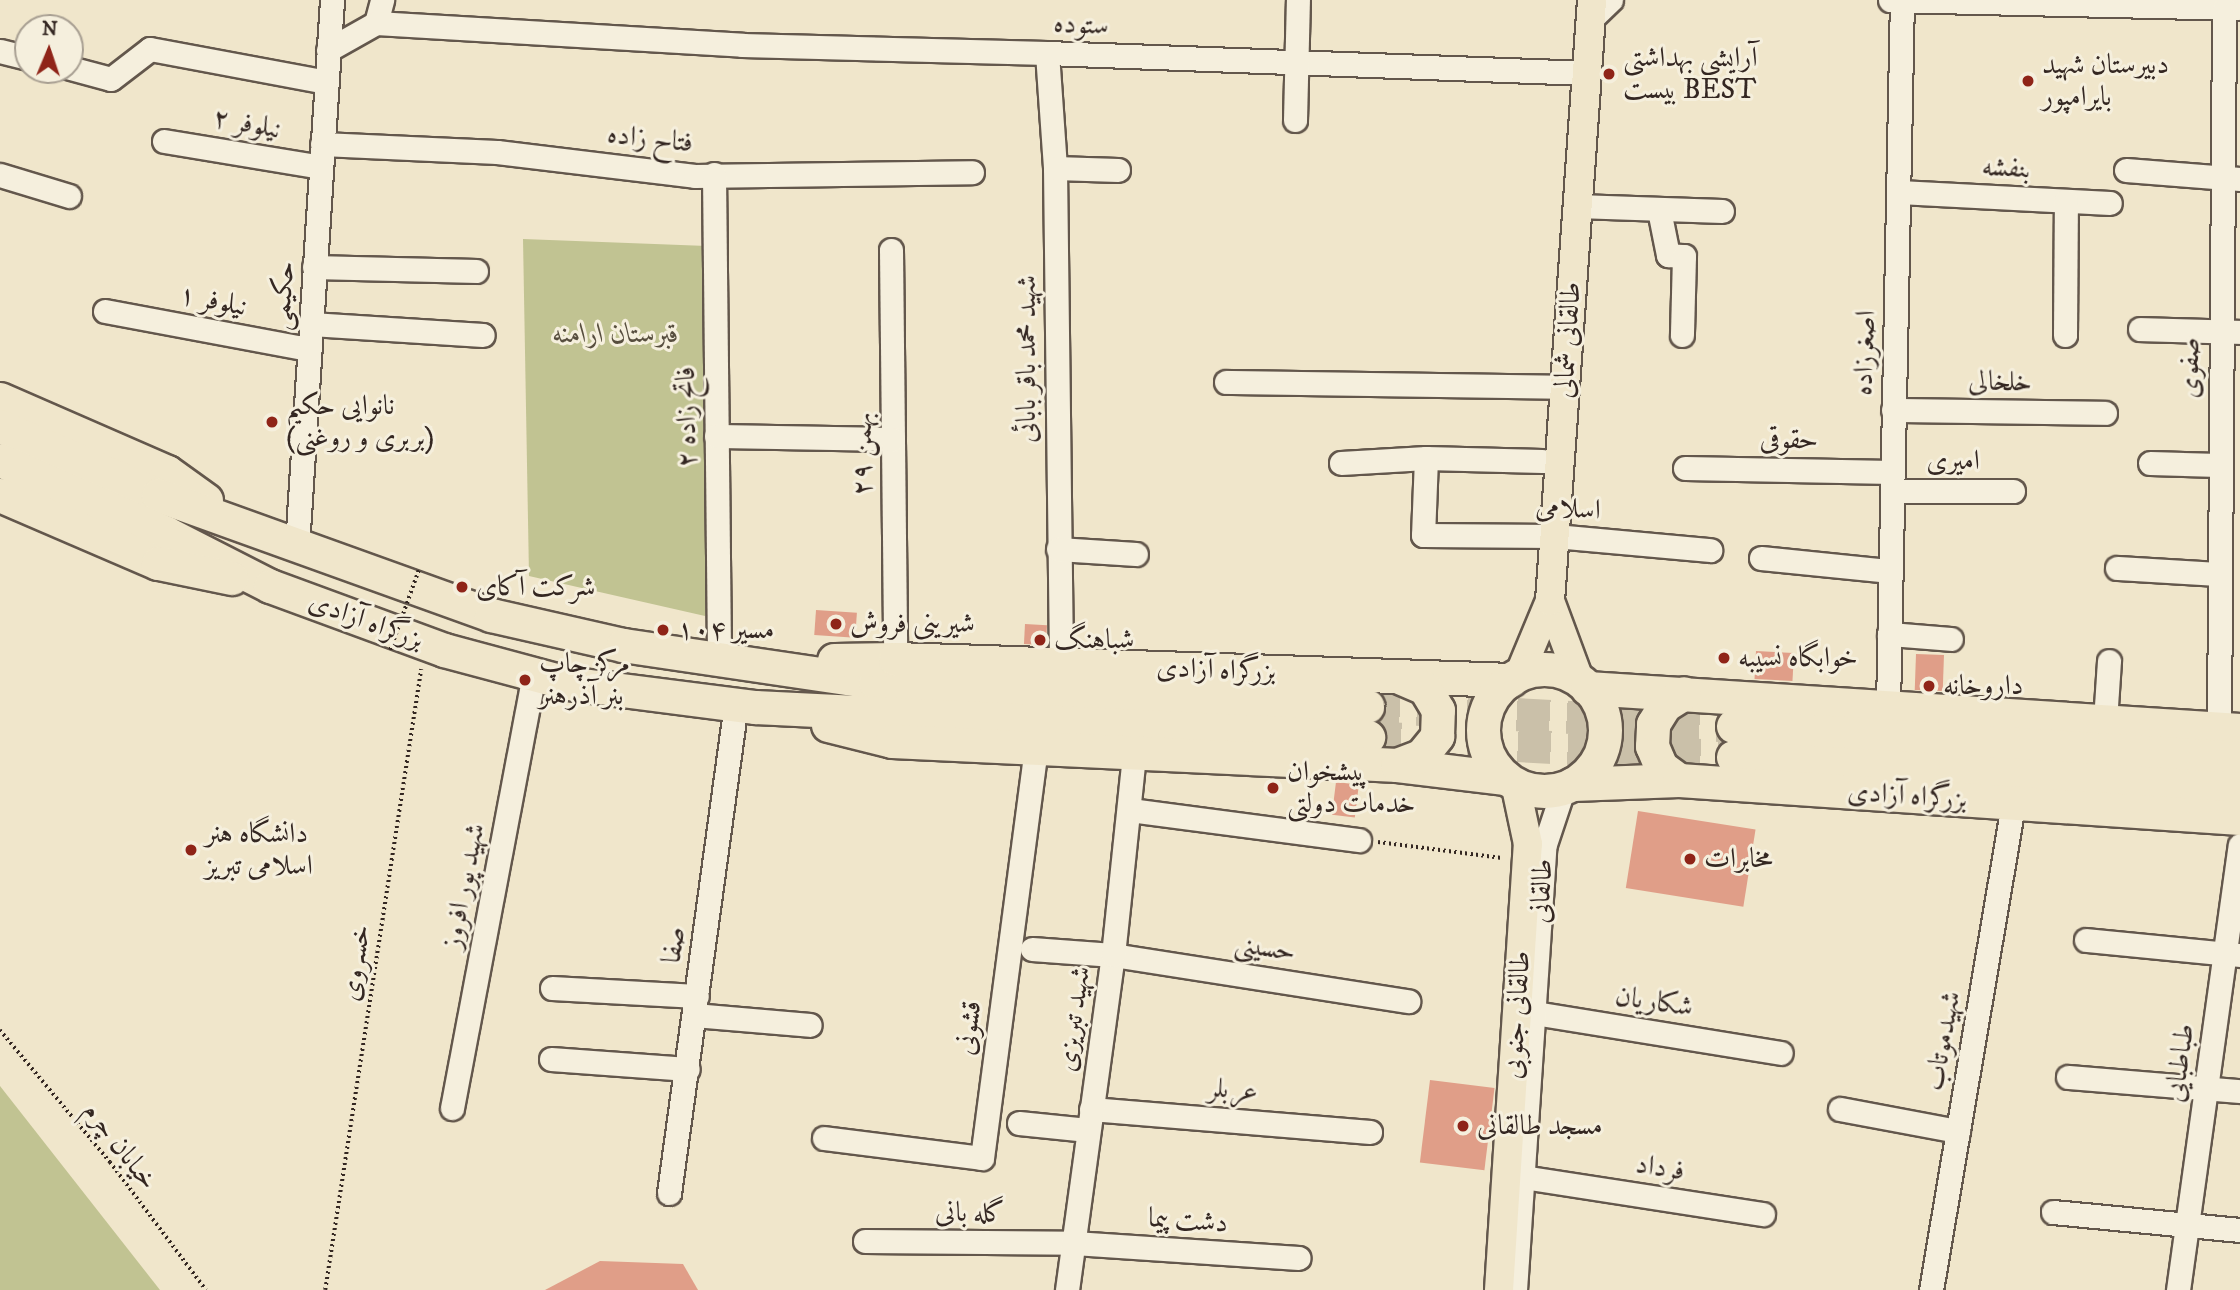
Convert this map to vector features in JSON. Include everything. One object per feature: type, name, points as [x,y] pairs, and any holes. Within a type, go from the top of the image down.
[{"type":"highway","points":[[0,399],[167,472],[242,526]]},
{"type":"highway","name":"بزرگراه آزادی","points":[[0,426],[159,495],[491,615],[623,645],[875,682],[1367,722],[745,705],[566,683],[425,643],[270,586],[166,533],[0,460]]},
{"type":"highway","points":[[0,495],[158,563],[270,586]]},
{"type":"highway","name":"بزرگراه آزادی","points":[[754,663],[895,659],[1401,678],[1515,676]]},
{"type":"highway","points":[[1583,684],[1603,713],[1606,733],[1595,762],[1568,785],[1539,791],[1510,780],[1492,762],[1484,743],[1483,722],[1489,702],[1515,676],[1540,669],[1560,671],[1583,684],[1684,694],[2229,730]]},
{"type":"highway","points":[[1397,765],[1421,756],[1437,736],[1438,710],[1425,688],[1401,678]]},
{"type":"highway","points":[[1679,780],[1661,767],[1652,746],[1653,724],[1665,705],[1684,694]]},
{"type":"highway","name":"بزرگراه آزادی","points":[[745,705],[891,741],[1134,755],[1397,765],[1510,780]]},
{"type":"highway","name":"بزرگراه آزادی","points":[[2240,758],[1733,742],[2240,789]]},
{"type":"highway","name":"بزرگراه آزادی","points":[[1568,785],[1679,780],[2240,818]]},
{"type":"main road","name":"طالقانی شمالی","points":[[1515,676],[1550,601],[1591,10]]},
{"type":"main road","points":[[1550,601],[1583,684]]},
{"type":"main road","name":"طالقانی جنوبی","points":[[1499,1290],[1515,1175],[1526,1012],[1528,844],[1510,780]]},
{"type":"street","name":"حکیمی","points":[[297,546],[332,0]]},
{"type":"street","points":[[328,50],[376,23],[382,0]]},
{"type":"street","points":[[1295,120],[1298,0]]},
{"type":"street","points":[[1591,10],[1611,0]]},
{"type":"street","points":[[1891,0],[2232,8]]},
{"type":"street","name":"اصغرزاده","points":[[1888,707],[1902,0]]},
{"type":"street","name":"صفوی","points":[[2229,730],[2226,568],[2219,465],[2230,330],[2232,8]]},
{"type":"street","name":"ستوده","points":[[376,23],[742,46],[1047,53],[1587,73]]},
{"type":"street","points":[[84,72],[111,79],[150,49],[326,82]]},
{"type":"street","name":"شهید محمد باقر بابائی","points":[[1047,53],[1055,168],[1060,664]]},
{"type":"street","name":"نیلوفر ۲","points":[[164,141],[321,167]]},
{"type":"street","name":"فتاح زاده","points":[[322,144],[497,152],[674,173],[972,172]]},
{"type":"street","points":[[1055,168],[1118,170]]},
{"type":"street","points":[[2126,170],[2231,178]]},
{"type":"street","name":"فاتح زاده ۲","points":[[714,174],[719,658]]},
{"type":"street","points":[[0,175],[69,196]]},
{"type":"street","name":"بنفشه","points":[[1899,192],[2110,203]]},
{"type":"street","points":[[2065,335],[2066,201]]},
{"type":"street","points":[[1577,206],[1722,211]]},
{"type":"street","points":[[1659,209],[1668,255],[1684,256],[1682,335]]},
{"type":"street","name":"۲۹ بهمن","points":[[891,250],[895,659]]},
{"type":"street","points":[[314,267],[476,271]]},
{"type":"street","name":"نیلوفر ۱","points":[[105,311],[309,349]]},
{"type":"street","points":[[311,324],[483,335]]},
{"type":"street","points":[[2140,329],[2230,330]]},
{"type":"street","points":[[1226,382],[1565,387]]},
{"type":"street","name":"خلخالی","points":[[1893,410],[2105,413]]},
{"type":"street","points":[[716,436],[893,439]]},
{"type":"street","points":[[1341,463],[1426,458],[1542,461]]},
{"type":"street","name":"اسلامی","points":[[1426,458],[1423,535],[1555,536],[1710,550]]},
{"type":"street","points":[[2150,463],[2219,465]]},
{"type":"street","name":"حقوقی","points":[[1685,468],[1892,481]]},
{"type":"street","name":"امیری","points":[[1892,481],[2013,491]]},
{"type":"street","points":[[1058,549],[1136,554]]},
{"type":"street","points":[[1761,558],[1890,571]]},
{"type":"street","points":[[2117,568],[2226,568]]},
{"type":"street","points":[[1889,634],[1951,639]]},
{"type":"street","points":[[2105,721],[2109,661]]},
{"type":"street","name":"شهید پور افروز","points":[[452,1108],[534,674]]},
{"type":"street","name":"صفا","points":[[669,1193],[745,705]]},
{"type":"street","name":"قشونی","points":[[824,1138],[982,1158],[1036,749]]},
{"type":"street","name":"شهید تبریزی","points":[[1067,1290],[1113,955],[1134,755]]},
{"type":"street","name":"طالقانی","points":[[1526,1012],[1545,844],[1568,785]]},
{"type":"street","name":"شهیدموتاب","points":[[1931,1290],[2014,803]]},
{"type":"street","points":[[1130,810],[1359,840]]},
{"type":"street","name":"طباطبایی","points":[[2178,1290],[2206,1088],[2232,954],[2240,845]]},
{"type":"street","points":[[2085,940],[2232,954]]},
{"type":"street","name":"حسینی","points":[[1032,949],[1113,955],[1408,1001]]},
{"type":"street","points":[[552,988],[696,1006],[810,1025]]},
{"type":"street","name":"شکاریان","points":[[1526,1012],[1781,1053]]},
{"type":"street","points":[[551,1059],[688,1069]]},
{"type":"street","points":[[2068,1077],[2240,1091]]},
{"type":"street","points":[[1840,1109],[1958,1130]]},
{"type":"street","name":"عربلر","points":[[1019,1123],[1090,1119],[1370,1132]]},
{"type":"street","points":[[1515,1175],[1515,1290]]},
{"type":"street","name":"فرداد","points":[[1515,1175],[1763,1214]]},
{"type":"street","points":[[2053,1212],[2240,1230]]},
{"type":"street","name":"گله بانی","points":[[865,1241],[1074,1243]]},
{"type":"street","name":"دشت پیما","points":[[1074,1243],[1298,1258]]},
{"type":"path","points":[[390,650],[419,569]]},
{"type":"path","name":"خسروی","points":[[325,1290],[425,643]]},
{"type":"path","points":[[1359,840],[1527,861]]},
{"type":"path","name":"خیابان چرم","points":[[0,1030],[110,1162],[206,1290]]},
{"type":"green space","name":"قبرستان ارامنه","points":[[523,239],[707,246],[705,616],[529,576]]},
{"type":"green space","points":[[0,1086],[160,1290],[0,1290]]},
{"type":"building","name":"شیرینی فروش","points":[[816,610],[857,613],[855,638],[814,635]]},
{"type":"building","points":[[1025,624],[1047,625],[1046,645],[1024,644]]},
{"type":"building","points":[[1756,651],[1794,653],[1792,681],[1755,679]]},
{"type":"building","name":"داروخانه","points":[[1916,654],[1944,655],[1943,691],[1915,690]]},
{"type":"building","points":[[1336,782],[1359,785],[1355,818],[1332,815]]},
{"type":"building","name":"مخابرات","points":[[1638,811],[1756,830],[1743,907],[1626,888]]},
{"type":"building","name":"مسجد طالقانی","points":[[1430,1080],[1495,1088],[1484,1170],[1420,1162]]},
{"type":"building","points":[[600,1261],[683,1264],[698,1290],[545,1290]]},
{"type":"tunnel","points":[[1367,706],[1733,726]]},
{"type":"tunnel","points":[[1368,737],[1733,757]]},
{"type":"place","name":"آرایشی بهداشتی بیست BEST","points":[[1609,74]]},
{"type":"place","name":"دبیرستان شهید بایرامپور","points":[[2028,81]]},
{"type":"place","name":"نانوایی حکیم (بربری و روغنی)","points":[[272,422]]},
{"type":"place","name":"شرکت آکای","points":[[462,587]]},
{"type":"place","name":"شیرینی فروش","points":[[836,624]]},
{"type":"place","name":"مسیر ۱۰۴","points":[[663,630]]},
{"type":"place","name":"شباهنگ","points":[[1040,640]]},
{"type":"place","name":"خوابگاه نسیبه","points":[[1724,658]]},
{"type":"place","name":"مرکز چاپ بنر آذرهنر","points":[[525,680]]},
{"type":"place","name":"داروخانه","points":[[1929,686]]},
{"type":"place","name":"پیشخوان خدمات دولتی","points":[[1273,788]]},
{"type":"place","name":"دانشگاه هنر اسلامی تبریز","points":[[191,850]]},
{"type":"place","name":"مخابرات","points":[[1690,859]]},
{"type":"place","name":"مسجد طالقانی","points":[[1463,1126]]}]
